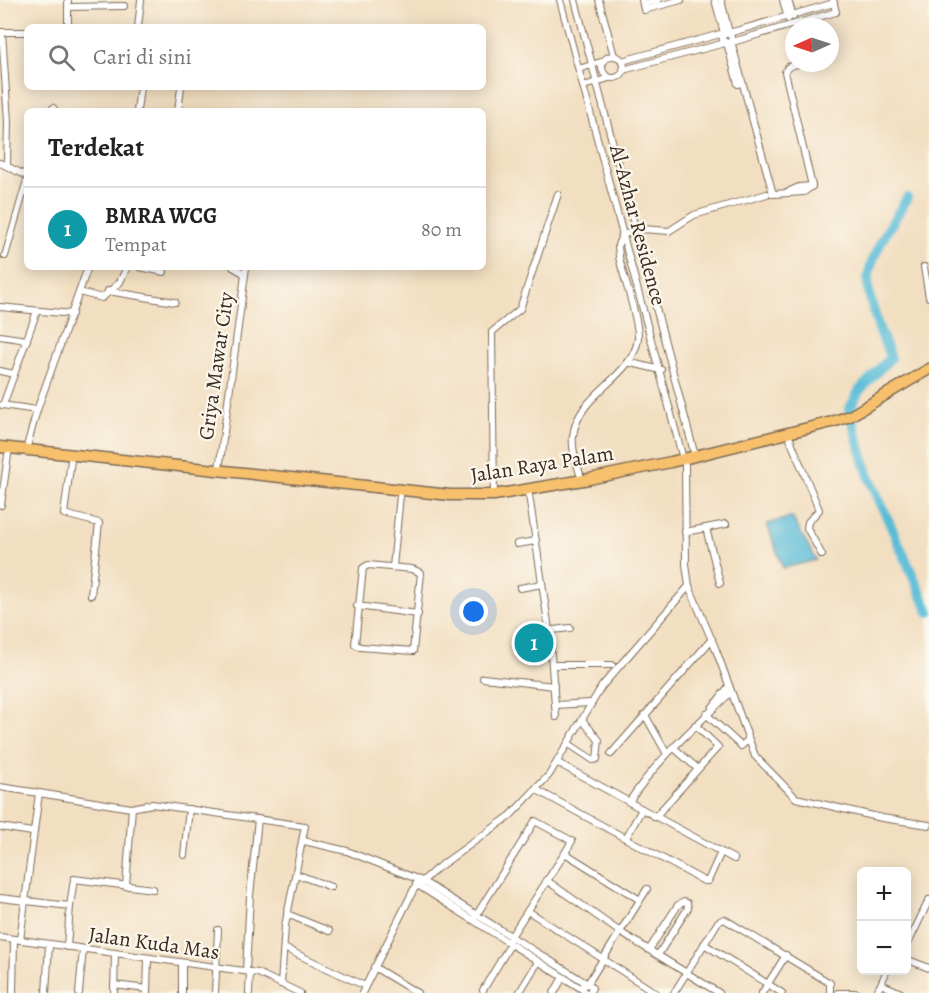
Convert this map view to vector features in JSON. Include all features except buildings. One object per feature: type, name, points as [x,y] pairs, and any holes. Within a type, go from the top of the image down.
[{"type":"main road","name":"Jalan Raya Palam","points":[[4,450],[26,450],[71,460],[400,495],[480,501],[528,495],[684,461],[855,416],[929,369]]},
{"type":"main road","name":"Jalan Raya Palam","points":[[684,461],[695,456],[790,439],[855,416],[929,375]]},
{"type":"main road","name":"Jalan Raya Palam","points":[[4,450],[450,495],[494,495],[582,482]]},
{"type":"street","points":[[138,24],[141,0]]},
{"type":"street","name":"Al-Azhar Residence","points":[[560,0],[684,461],[688,586]]},
{"type":"street","name":"Al-Azhar Residence","points":[[575,0],[695,456]]},
{"type":"street","points":[[599,0],[614,56],[622,61],[790,16],[833,2],[836,12],[814,18]]},
{"type":"street","points":[[658,0],[642,2],[644,10],[681,0]]},
{"type":"street","points":[[715,0],[727,33]]},
{"type":"street","points":[[721,0],[738,84]]},
{"type":"street","points":[[783,0],[790,16]]},
{"type":"street","points":[[788,0],[790,16]]},
{"type":"street","points":[[68,24],[68,3],[124,6]]},
{"type":"street","points":[[623,70],[785,26]]},
{"type":"street","points":[[24,32],[1,32],[8,122],[4,164],[24,176]]},
{"type":"street","points":[[727,33],[722,38],[729,42],[773,194],[808,191],[812,186],[785,72]]},
{"type":"street","points":[[579,69],[614,56]]},
{"type":"street","points":[[639,56],[641,65]]},
{"type":"street","points":[[604,61],[603,71],[609,78]]},
{"type":"street","points":[[584,86],[619,77],[623,70],[622,61]]},
{"type":"street","points":[[137,108],[140,90]]},
{"type":"street","points":[[178,108],[181,90]]},
{"type":"street","points":[[5,256],[24,189]]},
{"type":"street","points":[[494,495],[492,332],[520,309],[558,194]]},
{"type":"street","points":[[582,482],[573,447],[578,417],[588,401],[627,362],[638,336],[618,251],[623,235],[635,230],[669,231],[694,215],[767,194]]},
{"type":"street","points":[[620,224],[632,221]]},
{"type":"street","points":[[924,267],[929,297]]},
{"type":"street","points":[[26,450],[37,410],[87,270]]},
{"type":"street","points":[[79,292],[100,298],[120,282],[126,270]]},
{"type":"street","points":[[154,270],[164,272]]},
{"type":"street","name":"Griya Mawar City","points":[[219,470],[245,270]]},
{"type":"street","points":[[108,291],[175,302]]},
{"type":"street","points":[[0,307],[72,314]]},
{"type":"street","points":[[37,310],[2,405],[37,410]]},
{"type":"street","points":[[0,336],[27,340]]},
{"type":"street","points":[[627,362],[661,370]]},
{"type":"street","points":[[0,371],[14,374]]},
{"type":"street","points":[[790,439],[819,510],[808,522],[807,528],[822,555]]},
{"type":"street","points":[[1,505],[4,450]]},
{"type":"street","points":[[71,460],[64,514],[99,524],[91,595]]},
{"type":"street","points":[[393,567],[400,495]]},
{"type":"street","points":[[528,495],[549,630],[556,717]]},
{"type":"street","points":[[685,532],[726,524]]},
{"type":"street","points":[[706,528],[720,584]]},
{"type":"street","points":[[517,544],[536,541]]},
{"type":"street","points":[[364,566],[393,567],[421,573],[413,651],[360,647],[354,642],[364,566]]},
{"type":"street","points":[[520,588],[543,584]]},
{"type":"street","points":[[362,993],[419,883],[510,816],[535,789],[558,763],[602,686],[688,586],[712,639],[755,756],[796,798],[882,818],[929,825]]},
{"type":"street","points":[[357,606],[418,614]]},
{"type":"street","points":[[519,634],[570,628]]},
{"type":"street","points":[[611,754],[712,639]]},
{"type":"street","points":[[553,665],[612,665]]},
{"type":"street","points":[[483,678],[554,686]]},
{"type":"street","points":[[629,802],[673,747],[730,689]]},
{"type":"street","points":[[555,705],[590,703]]},
{"type":"street","points":[[706,714],[741,746],[748,740]]},
{"type":"street","points":[[645,716],[667,754]]},
{"type":"street","points":[[569,744],[597,759],[599,740],[583,721]]},
{"type":"street","points":[[656,817],[717,749],[718,745],[695,725]]},
{"type":"street","points":[[673,747],[698,769]]},
{"type":"street","points":[[558,763],[734,859]]},
{"type":"street","points":[[0,787],[132,808],[152,804],[303,825],[306,831],[288,914],[282,984]]},
{"type":"street","points":[[535,789],[706,881],[721,852]]},
{"type":"street","points":[[13,993],[17,940],[25,901],[32,832],[39,793]]},
{"type":"street","points":[[126,886],[132,808]]},
{"type":"street","points":[[184,855],[189,809]]},
{"type":"street","points":[[626,838],[642,809]]},
{"type":"street","points":[[249,993],[250,896],[258,819]]},
{"type":"street","points":[[474,919],[535,821],[572,841],[546,880],[483,990]]},
{"type":"street","points":[[0,827],[32,832]]},
{"type":"street","points":[[303,842],[347,851],[419,883],[587,990]]},
{"type":"street","points":[[565,853],[640,900]]},
{"type":"street","points":[[296,874],[331,887]]},
{"type":"street","points":[[67,947],[74,879],[153,889]]},
{"type":"street","points":[[546,880],[620,932],[719,993]]},
{"type":"street","points":[[587,990],[647,889]]},
{"type":"street","points":[[0,898],[70,906]]},
{"type":"street","points":[[911,938],[929,900]]},
{"type":"street","points":[[649,950],[681,902],[687,903],[688,908],[658,955]]},
{"type":"street","points":[[528,911],[656,993]]},
{"type":"street","points":[[288,914],[329,931]]},
{"type":"street","points":[[672,915],[680,920]]},
{"type":"street","points":[[674,993],[718,922],[724,919],[830,983],[830,993]]},
{"type":"street","points":[[215,993],[218,930]]},
{"type":"street","points":[[658,936],[667,942]]},
{"type":"street","name":"Jalan Kuda Mas","points":[[0,937],[182,965],[248,972],[297,992]]},
{"type":"street","points":[[510,941],[538,962],[550,965],[563,977],[587,990]]},
{"type":"street","points":[[46,993],[49,944]]},
{"type":"street","points":[[704,944],[782,993]]},
{"type":"street","points":[[284,948],[365,986]]},
{"type":"street","points":[[79,993],[83,949]]},
{"type":"street","points":[[114,993],[115,953]]},
{"type":"street","points":[[762,993],[786,955]]},
{"type":"street","points":[[114,985],[147,991],[148,958]]},
{"type":"street","points":[[911,961],[929,968]]},
{"type":"street","points":[[519,993],[538,962]]},
{"type":"street","points":[[182,965],[182,993]]},
{"type":"street","points":[[374,967],[417,993]]},
{"type":"street","points":[[876,993],[885,975]]},
{"type":"street","points":[[554,993],[563,977]]},
{"type":"street","points":[[881,984],[901,993]]},
{"type":"street","points":[[838,993],[856,993]]},
{"type":"water","points":[[792,517],[816,560],[783,568],[767,524]]},
{"type":"waterway","points":[[907,198],[877,250],[869,273],[870,298],[890,358],[859,391],[849,410],[869,477],[929,612]]},
{"type":"place","name":"BMRA WCG","points":[[534,643]]}]
